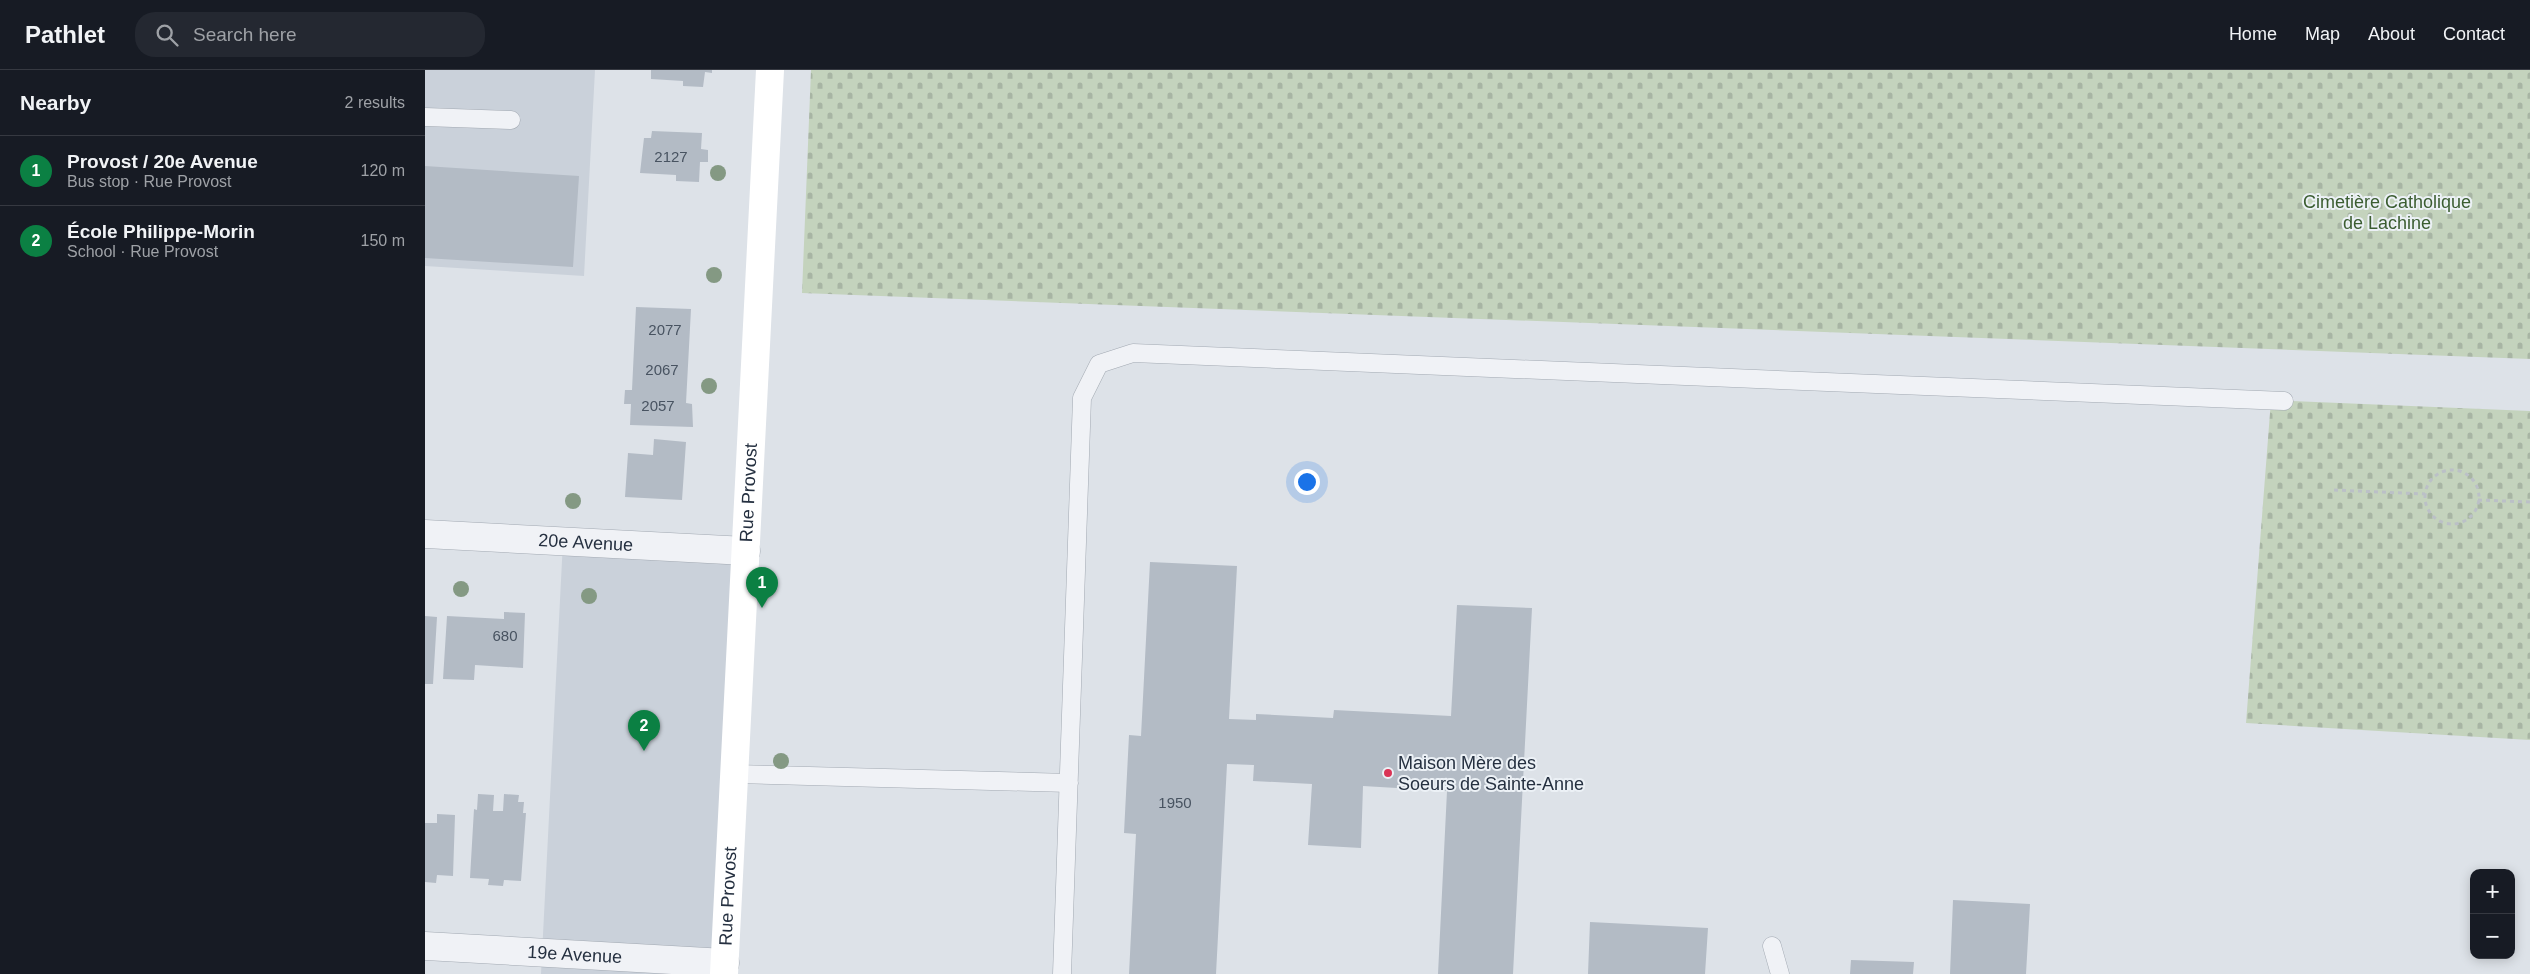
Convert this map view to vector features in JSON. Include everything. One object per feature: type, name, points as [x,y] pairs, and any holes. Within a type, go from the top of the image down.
[{"type":"street","name":"Rue Provost","points":[[725,968],[770,70]]},
{"type":"street","name":"20e Avenue","points":[[425,534],[746,551]]},
{"type":"street","name":"19e Avenue","points":[[425,946],[725,968]]},
{"type":"lane","points":[[425,117],[511,120]]},
{"type":"lane","points":[[1062,974],[1082,398],[1099,364],[1133,353],[2284,401]]},
{"type":"lane","points":[[735,774],[1069,783]]},
{"type":"lane","points":[[1771,946],[1780,974]]},
{"type":"path","points":[[2454,470],[2469,477],[2478,491],[2478,500],[2476,509],[2470,516],[2454,524],[2436,519],[2429,512],[2425,494],[2431,479],[2445,471],[2454,470]]},
{"type":"path","points":[[2334,490],[2425,494]]},
{"type":"path","points":[[2478,500],[2530,502]]},
{"type":"shaded area","points":[[425,70],[595,70],[584,276],[425,266]]},
{"type":"shaded area","points":[[563,541],[746,551],[724,974],[541,974]]},
{"type":"green space","name":"Cimetière Catholique de Lachine","points":[[811,70],[2530,70],[2530,359],[802,293]]},
{"type":"green space","points":[[2271,400],[2530,411],[2530,740],[2246,723]]},
{"type":"building","points":[[651,70],[712,70],[712,73],[705,72],[703,87],[683,86],[683,81],[651,79]]},
{"type":"building","points":[[652,131],[702,133],[701,149],[708,150],[708,162],[700,162],[699,182],[676,181],[676,175],[640,173],[644,138],[651,138]]},
{"type":"building","points":[[425,166],[579,176],[573,267],[425,258]]},
{"type":"building","points":[[636,307],[691,309],[686,403],[692,404],[693,427],[630,425],[631,404],[624,404],[625,390],[632,390]]},
{"type":"building","points":[[654,439],[686,442],[682,500],[625,497],[628,453],[653,455]]},
{"type":"building","name":"Maison Mère des Soeurs de Sainte-Anne","points":[[1150,562],[1237,566],[1229,719],[1256,720],[1256,714],[1333,718],[1334,710],[1451,716],[1457,605],[1532,608],[1513,974],[1438,974],[1447,791],[1363,786],[1361,848],[1308,845],[1312,784],[1253,781],[1254,765],[1227,764],[1216,974],[1129,974],[1136,834],[1124,833],[1129,735],[1141,736]]},
{"type":"building","points":[[504,612],[525,613],[523,668],[475,665],[474,680],[443,679],[447,616],[504,619]]},
{"type":"building","points":[[425,616],[437,617],[433,684],[425,684]]},
{"type":"building","points":[[478,794],[494,795],[493,811],[503,811],[504,794],[519,795],[518,802],[524,802],[523,813],[526,813],[521,881],[504,880],[503,886],[488,885],[489,879],[470,878],[474,809],[477,810]]},
{"type":"building","points":[[437,814],[455,815],[453,876],[437,875],[436,883],[425,882],[425,823],[437,823]]},
{"type":"building","points":[[1953,900],[2030,904],[2026,974],[1950,974]]},
{"type":"building","points":[[1590,922],[1708,928],[1705,974],[1588,974]]},
{"type":"building","points":[[1851,960],[1914,962],[1913,974],[1850,974]]},
{"type":"place","name":"Provost / 20e Avenue","points":[[762,608]]},
{"type":"place","name":"École Philippe-Morin","points":[[644,751]]},
{"type":"place","name":"Maison Mère des Soeurs de Sainte-Anne","points":[[1388,773]]}]
